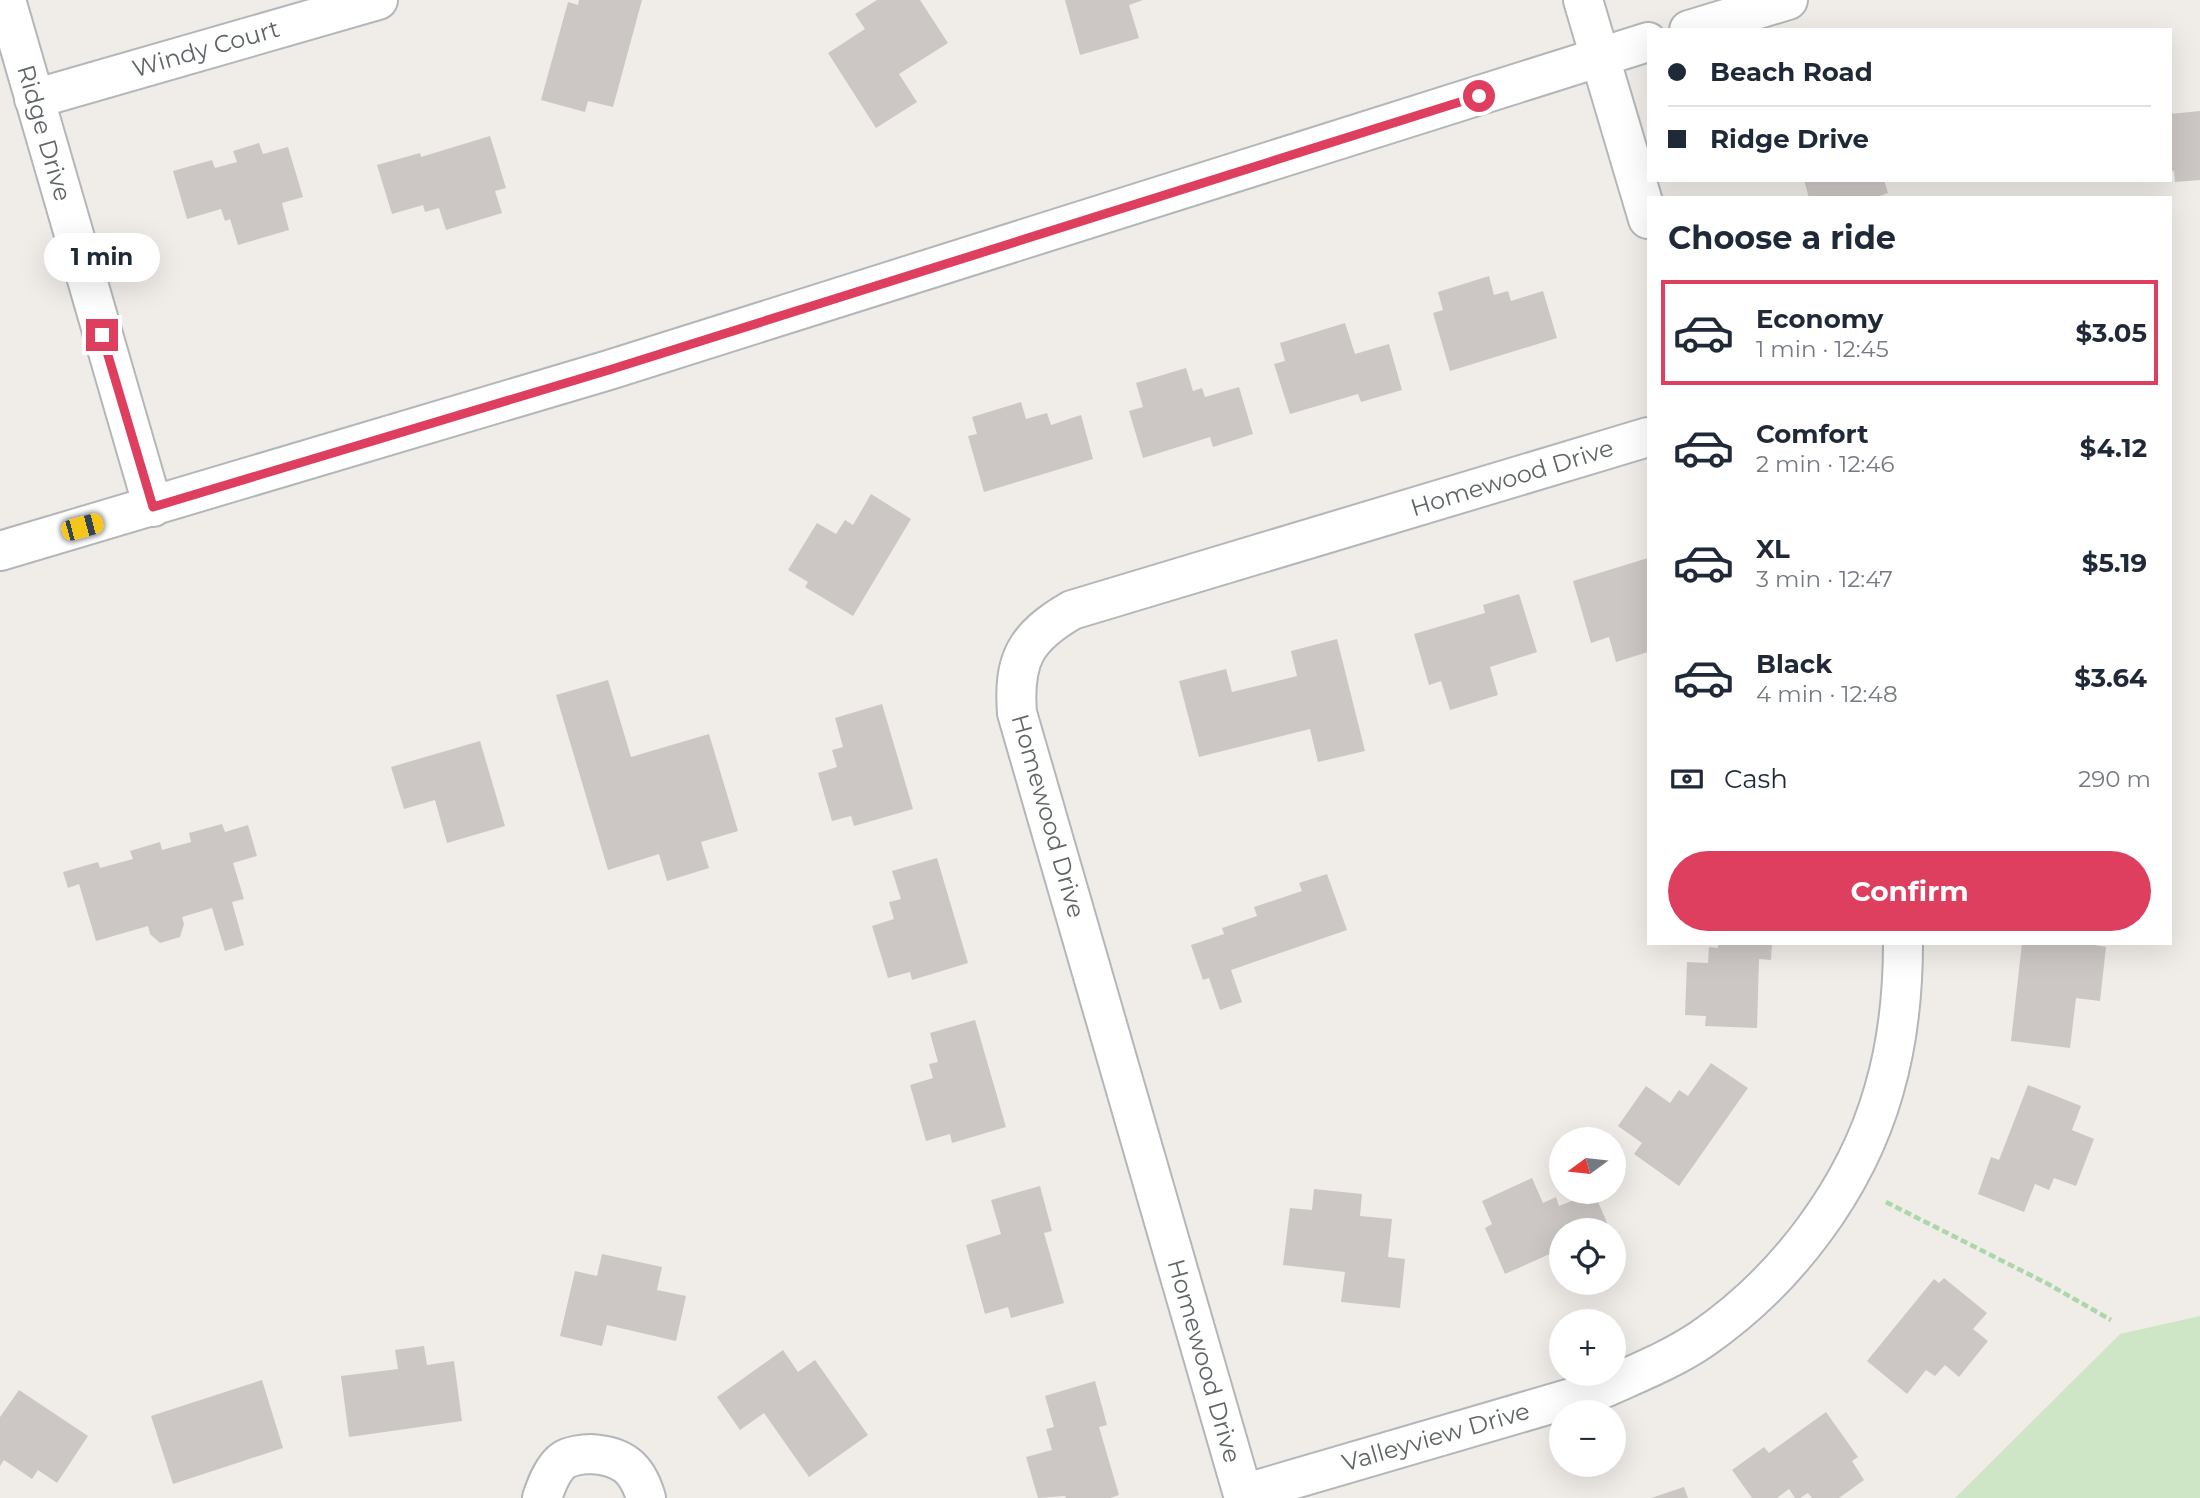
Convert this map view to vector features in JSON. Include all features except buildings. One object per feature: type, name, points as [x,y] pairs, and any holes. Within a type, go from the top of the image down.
[{"type":"street","name":"Ridge Drive","points":[[6,0],[153,507]]},
{"type":"street","name":"Windy Court","points":[[34,99],[378,0]]},
{"type":"street","points":[[1583,0],[1647,216]]},
{"type":"street","points":[[1696,28],[1788,0]]},
{"type":"street","points":[[0,551],[609,370],[1647,42]]},
{"type":"street","name":"Homewood Drive","points":[[1243,1496],[1017,713],[1015,684],[1022,657],[1033,639],[1055,620],[1072,610],[1647,437]]},
{"type":"street","name":"Valleyview Drive","points":[[1243,1496],[1602,1388],[1654,1365],[1701,1339],[1740,1308],[1781,1270],[1813,1231],[1839,1192],[1870,1130],[1884,1092],[1896,1041],[1903,989],[1903,945]]},
{"type":"street","points":[[542,1498],[548,1482],[563,1461],[584,1454],[618,1458],[632,1470],[642,1484],[646,1498]]},
{"type":"path","points":[[1886,1202],[2048,1284],[2111,1320]]},
{"type":"green space","points":[[2200,1316],[2200,1498],[1955,1498],[2120,1334]]},
{"type":"route","points":[[102,335],[153,507],[609,370],[1479,96]]}]
